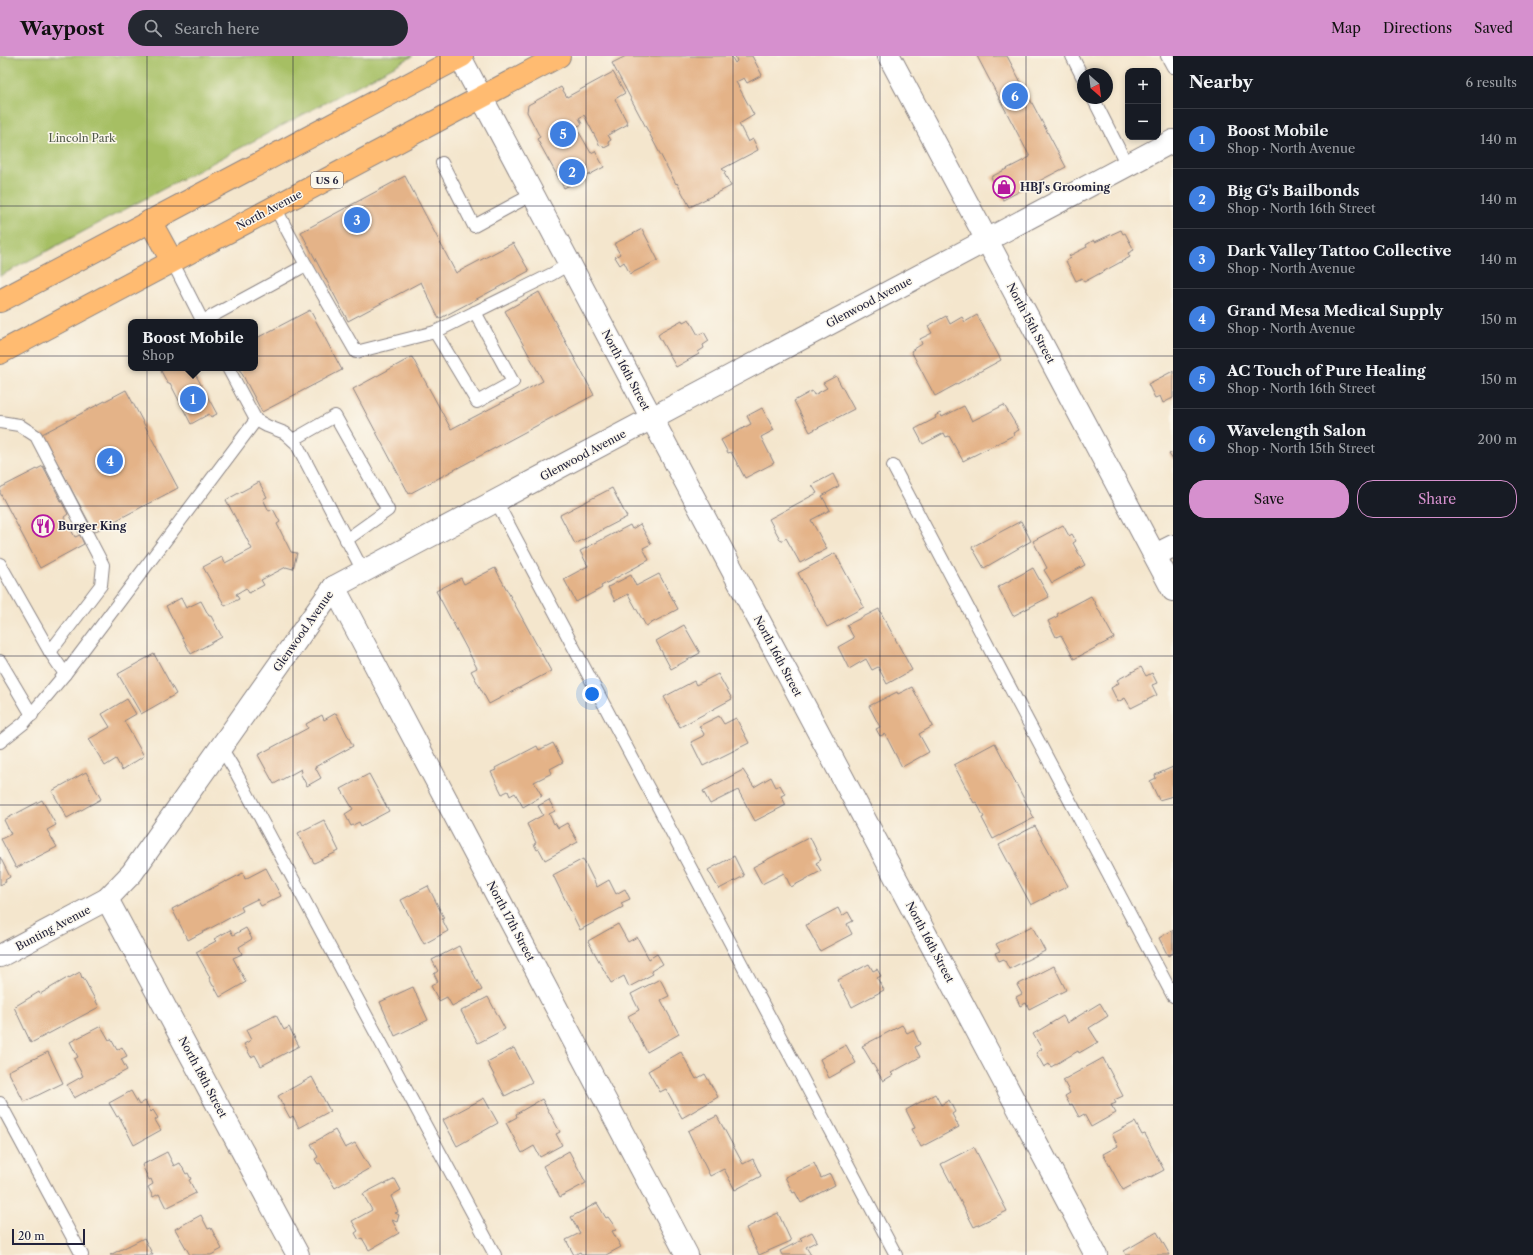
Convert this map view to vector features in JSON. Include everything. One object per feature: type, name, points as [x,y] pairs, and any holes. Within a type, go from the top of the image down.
[{"type":"main road","points":[[0,301],[461,56]]},
{"type":"main road","name":"North Avenue","points":[[0,353],[559,56]]},
{"type":"main road","points":[[150,221],[172,261]]},
{"type":"street","name":"North 16th Street","points":[[461,56],[569,264],[1096,1255]]},
{"type":"street","name":"North 15th Street","points":[[889,56],[987,240],[1164,550],[1173,590]]},
{"type":"street","name":"Glenwood Avenue","points":[[107,899],[132,873],[220,746],[334,587],[1173,141]]},
{"type":"street","name":"North 17th Street","points":[[334,587],[687,1255]]},
{"type":"street","name":"Bunting Avenue","points":[[0,956],[107,899]]},
{"type":"street","name":"North 18th Street","points":[[107,899],[298,1255]]},
{"type":"lane","points":[[1072,56],[1078,68]]},
{"type":"lane","points":[[1167,56],[1173,67]]},
{"type":"lane","points":[[1096,104],[1126,165]]},
{"type":"lane","points":[[442,163],[474,226],[533,194]]},
{"type":"lane","points":[[276,207],[306,265],[356,352],[435,332],[569,264]]},
{"type":"lane","points":[[172,261],[202,319]]},
{"type":"lane","points":[[207,319],[306,265]]},
{"type":"lane","points":[[435,332],[477,402],[513,382],[475,312]]},
{"type":"lane","points":[[230,371],[256,420],[285,433],[293,440],[363,572]]},
{"type":"lane","points":[[293,440],[335,416],[388,510],[346,540]]},
{"type":"lane","points":[[0,742],[24,723],[65,674],[256,420]]},
{"type":"lane","points":[[0,422],[20,425],[36,436],[103,565],[101,585],[50,652]]},
{"type":"lane","points":[[893,466],[1173,996]]},
{"type":"lane","points":[[496,501],[896,1255]]},
{"type":"lane","points":[[0,564],[50,652],[65,674]]},
{"type":"lane","points":[[0,661],[32,714]]},
{"type":"lane","points":[[220,746],[238,776],[495,1255]]},
{"type":"lane","points":[[0,1103],[82,1255]]},
{"type":"green space","name":"Lincoln Park","points":[[0,56],[413,56],[0,276]]},
{"type":"building","points":[[626,56],[731,56],[735,63],[737,61],[735,56],[752,56],[762,75],[747,83],[744,78],[736,82],[754,115],[739,124],[748,142],[753,139],[758,150],[722,169],[726,172],[724,173],[731,186],[690,207],[677,183],[676,184],[612,63]]},
{"type":"building","points":[[977,56],[1007,56],[1066,167],[1003,200],[991,177],[1030,157]]},
{"type":"building","points":[[613,72],[625,93],[615,99],[628,124],[608,135],[611,140],[608,142],[610,145],[604,148],[602,145],[600,146],[584,115],[579,118],[582,124],[576,127],[591,153],[595,151],[604,167],[564,188],[537,139],[540,137],[527,112],[528,105],[561,87],[567,97]]},
{"type":"building","points":[[405,176],[456,273],[513,243],[529,271],[439,319],[421,282],[348,321],[301,232]]},
{"type":"building","points":[[642,229],[658,260],[630,274],[624,262],[620,265],[615,257],[620,254],[614,244]]},
{"type":"building","points":[[1121,230],[1123,234],[1125,233],[1134,250],[1128,253],[1130,257],[1084,282],[1082,278],[1076,281],[1066,261],[1071,258],[1069,256],[1087,247],[1086,245],[1094,240],[1095,242]]},
{"type":"building","points":[[539,292],[594,395],[409,494],[353,389],[412,357],[451,429],[543,381],[505,311]]},
{"type":"building","points":[[310,310],[342,370],[262,412],[241,371],[258,371],[258,337]]},
{"type":"building","points":[[977,315],[1001,360],[935,396],[911,351],[922,344],[920,339],[932,333],[928,326],[946,316],[950,324],[962,317],[965,322]]},
{"type":"building","points":[[689,319],[698,335],[704,332],[709,341],[703,345],[704,348],[698,352],[699,354],[676,367],[658,335],[662,331],[682,320],[683,322]]},
{"type":"building","points":[[161,371],[194,371],[217,414],[211,417],[209,414],[191,424],[170,383],[168,384]]},
{"type":"building","points":[[1173,371],[1173,398],[1163,403],[1160,396],[1155,398],[1148,384]]},
{"type":"building","points":[[836,376],[854,409],[810,432],[794,401],[812,391],[814,395],[827,388],[823,383]]},
{"type":"building","points":[[126,390],[178,488],[94,532],[42,434]]},
{"type":"building","points":[[1004,405],[1019,430],[1013,433],[1014,435],[963,461],[949,436],[946,437],[944,433],[923,444],[915,429],[936,418],[935,416],[940,413],[942,417],[964,406],[972,421]]},
{"type":"building","points":[[762,408],[774,430],[761,437],[774,463],[745,478],[731,452],[728,453],[721,440],[751,424],[747,416]]},
{"type":"building","points":[[1173,452],[1173,460],[1169,454]]},
{"type":"building","name":"Burger King","points":[[43,466],[68,514],[64,517],[75,537],[80,535],[84,544],[40,568],[0,493],[0,488]]},
{"type":"building","points":[[833,474],[839,486],[822,496],[830,510],[811,520],[827,549],[800,563],[786,538],[781,541],[769,519],[817,493],[812,485]]},
{"type":"building","points":[[259,482],[267,497],[263,499],[269,511],[273,509],[280,522],[277,524],[291,552],[297,553],[293,569],[286,567],[261,580],[264,585],[249,593],[246,588],[236,594],[239,599],[225,606],[203,567],[222,557],[225,563],[252,549],[226,500]]},
{"type":"building","points":[[612,488],[627,517],[575,544],[560,515]]},
{"type":"building","points":[[1021,521],[1031,541],[984,568],[972,547]]},
{"type":"building","points":[[640,524],[651,544],[643,548],[649,560],[601,586],[602,588],[576,602],[564,579],[588,566],[580,551],[630,525],[632,529]]},
{"type":"building","points":[[1063,525],[1069,536],[1072,534],[1076,541],[1073,543],[1085,565],[1052,583],[1044,570],[1047,568],[1033,541]]},
{"type":"building","points":[[835,553],[864,607],[827,627],[798,573]]},
{"type":"building","points":[[495,568],[551,671],[489,704],[471,671],[477,668],[436,591],[461,578],[464,584]]},
{"type":"building","points":[[1033,568],[1049,597],[1013,616],[998,587]]},
{"type":"building","points":[[659,574],[678,609],[646,626],[628,594],[615,601],[608,587],[631,575],[636,586]]},
{"type":"building","points":[[1091,596],[1114,638],[1074,659],[1061,635],[1056,637],[1048,621],[1058,616],[1057,614]]},
{"type":"building","points":[[181,598],[186,608],[201,601],[222,637],[191,654],[166,606]]},
{"type":"building","points":[[879,609],[912,670],[887,684],[878,667],[872,670],[866,659],[849,669],[838,647],[854,638],[847,625]]},
{"type":"building","points":[[684,625],[700,653],[671,669],[656,641]]},
{"type":"building","points":[[154,654],[176,694],[141,714],[118,674]]},
{"type":"building","points":[[1141,667],[1146,676],[1152,673],[1157,683],[1152,685],[1157,695],[1131,708],[1125,698],[1118,702],[1111,688],[1119,683],[1117,680]]},
{"type":"building","points":[[718,674],[732,699],[680,727],[664,697],[694,681],[696,685]]},
{"type":"building","points":[[912,687],[933,726],[919,734],[929,752],[902,767],[885,734],[880,736],[876,729],[880,727],[869,706],[897,692],[898,694]]},
{"type":"building","points":[[127,699],[136,714],[124,721],[144,756],[122,770],[116,759],[105,766],[89,739],[110,727],[102,714]]},
{"type":"building","points":[[336,713],[353,746],[315,767],[321,778],[307,786],[300,773],[302,772],[301,769],[274,784],[258,755],[308,728],[306,724],[322,715],[324,720]]},
{"type":"building","points":[[719,716],[724,724],[736,718],[749,743],[703,766],[691,742],[704,734],[699,726]]},
{"type":"building","points":[[553,743],[563,762],[550,769],[552,773],[534,782],[542,796],[523,807],[515,793],[510,796],[508,791],[502,794],[491,772],[496,770],[495,768],[537,746],[539,750]]},
{"type":"building","points":[[995,743],[1034,818],[993,839],[982,818],[984,817],[976,802],[974,803],[954,765]]},
{"type":"building","points":[[1173,767],[1173,796],[1159,800],[1150,781],[1156,778],[1155,775]]},
{"type":"building","points":[[743,770],[754,787],[771,777],[776,787],[780,785],[785,794],[781,796],[786,805],[755,821],[738,790],[710,804],[703,791]]},
{"type":"building","points":[[86,772],[101,799],[67,818],[52,791]]},
{"type":"building","points":[[369,774],[389,811],[361,826],[359,822],[351,826],[345,814],[353,809],[341,789]]},
{"type":"building","points":[[42,800],[56,825],[47,830],[57,847],[16,868],[1,839],[11,834],[4,820]]},
{"type":"building","points":[[549,800],[555,811],[549,814],[554,824],[555,823],[558,828],[567,823],[578,842],[545,860],[539,849],[537,850],[534,844],[536,843],[527,824],[543,815],[538,806]]},
{"type":"building","points":[[324,820],[339,851],[314,863],[298,833]]},
{"type":"building","points":[[1035,826],[1068,886],[1031,905],[999,845]]},
{"type":"building","points":[[810,837],[821,860],[816,863],[821,871],[791,887],[784,873],[762,884],[753,867]]},
{"type":"building","points":[[734,856],[744,876],[719,889],[708,870]]},
{"type":"building","points":[[0,857],[10,877],[5,880],[6,882],[0,885]]},
{"type":"building","points":[[583,859],[597,887],[609,880],[616,894],[625,889],[630,899],[621,903],[623,907],[580,930],[553,875]]},
{"type":"building","points":[[266,868],[281,896],[261,906],[257,899],[241,907],[243,911],[188,940],[172,909],[243,873],[245,879]]},
{"type":"building","points":[[428,886],[444,918],[442,919],[448,931],[424,944],[401,900]]},
{"type":"building","points":[[838,908],[842,916],[848,912],[853,921],[847,924],[852,934],[820,951],[806,925]]},
{"type":"building","points":[[618,924],[628,942],[637,937],[649,959],[657,954],[663,964],[651,971],[653,974],[629,987],[624,976],[611,983],[588,941]]},
{"type":"building","points":[[1032,926],[1045,951],[1009,969],[1004,959],[999,961],[995,953],[1000,951],[996,944]]},
{"type":"building","points":[[246,928],[252,939],[239,947],[242,954],[233,958],[246,982],[220,997],[196,952],[216,941],[214,939],[230,930],[233,935]]},
{"type":"building","points":[[1173,930],[1173,953],[1168,956],[1159,938]]},
{"type":"building","points":[[459,946],[482,990],[452,1006],[447,997],[439,1001],[431,986],[438,982],[434,974],[438,971],[432,960]]},
{"type":"building","points":[[869,964],[873,971],[877,969],[881,976],[877,978],[884,990],[852,1007],[838,980]]},
{"type":"building","points":[[1054,966],[1066,990],[1029,1009],[1026,1003],[1020,1006],[1016,997],[1022,994],[1017,985]]},
{"type":"building","points":[[80,972],[99,1007],[31,1043],[14,1007],[39,992],[40,994]]},
{"type":"building","points":[[660,979],[669,996],[661,1000],[679,1034],[647,1052],[628,1016],[639,1010],[631,994]]},
{"type":"building","points":[[413,987],[428,1020],[395,1036],[380,1002]]},
{"type":"building","points":[[488,997],[505,1029],[478,1043],[461,1011]]},
{"type":"building","points":[[1100,1003],[1108,1016],[1089,1028],[1098,1042],[1079,1053],[1078,1051],[1051,1067],[1049,1064],[1044,1067],[1036,1053],[1042,1049],[1033,1034],[1063,1016],[1067,1023]]},
{"type":"building","points":[[276,1015],[284,1030],[289,1027],[299,1046],[261,1066],[255,1055],[251,1057],[244,1044],[251,1040],[246,1030]]},
{"type":"building","points":[[902,1025],[907,1033],[913,1030],[920,1044],[915,1047],[920,1057],[891,1073],[893,1075],[883,1081],[862,1046]]},
{"type":"building","points":[[101,1026],[117,1050],[122,1047],[127,1056],[121,1059],[127,1070],[74,1098],[67,1085],[83,1076],[74,1059],[78,1057],[70,1042]]},
{"type":"building","points":[[846,1045],[856,1063],[829,1078],[820,1059]]},
{"type":"building","points":[[514,1048],[532,1082],[505,1096],[487,1062]]},
{"type":"building","points":[[48,1052],[63,1083],[24,1102],[8,1071]]},
{"type":"building","points":[[681,1052],[696,1079],[705,1074],[718,1097],[682,1118],[666,1089],[660,1092],[648,1071]]},
{"type":"building","points":[[1103,1058],[1123,1096],[1114,1100],[1116,1103],[1111,1105],[1116,1113],[1091,1127],[1084,1114],[1079,1117],[1072,1104],[1070,1105],[1065,1096],[1070,1093],[1063,1080]]},
{"type":"building","points":[[312,1077],[330,1111],[299,1128],[293,1116],[290,1118],[278,1096]]},
{"type":"building","points":[[131,1091],[139,1105],[145,1101],[151,1112],[153,1110],[158,1118],[155,1120],[161,1130],[134,1145],[119,1116],[117,1117],[109,1103]]},
{"type":"building","points":[[935,1094],[941,1105],[949,1100],[955,1112],[952,1114],[959,1127],[921,1147],[912,1129],[915,1128],[906,1110]]},
{"type":"building","points":[[484,1098],[498,1123],[457,1146],[443,1120]]},
{"type":"building","points":[[542,1099],[560,1132],[556,1134],[562,1145],[540,1157],[534,1146],[522,1153],[506,1123],[517,1117],[516,1114]]},
{"type":"building","points":[[717,1116],[743,1164],[753,1159],[761,1176],[735,1190],[724,1169],[710,1176],[688,1131]]},
{"type":"building","points":[[1135,1122],[1142,1135],[1145,1134],[1164,1170],[1123,1190],[1103,1154],[1118,1146],[1112,1134]]},
{"type":"building","points":[[335,1130],[345,1148],[355,1143],[370,1168],[335,1188],[320,1163],[318,1164],[315,1159],[318,1157],[311,1144]]},
{"type":"building","points":[[974,1147],[1007,1211],[974,1227],[941,1164]]},
{"type":"building","points":[[569,1151],[586,1183],[560,1197],[543,1166]]},
{"type":"building","points":[[167,1152],[174,1166],[180,1163],[186,1174],[188,1173],[191,1179],[189,1180],[196,1193],[166,1208],[159,1194],[153,1197],[148,1187],[153,1184],[151,1179],[149,1180],[142,1165]]},
{"type":"building","points":[[814,1163],[821,1178],[830,1174],[835,1185],[801,1203],[795,1192],[793,1193],[785,1177]]},
{"type":"building","points":[[395,1179],[401,1190],[391,1196],[398,1212],[395,1213],[399,1215],[397,1222],[392,1220],[399,1233],[369,1250],[362,1238],[359,1240],[355,1233],[358,1231],[352,1221],[372,1210],[363,1194]]},
{"type":"building","points":[[597,1203],[606,1218],[608,1217],[613,1224],[616,1230],[612,1231],[621,1247],[606,1255],[582,1255],[580,1252],[574,1255],[566,1240],[580,1233],[571,1217]]},
{"type":"building","points":[[778,1213],[791,1241],[759,1255],[746,1228]]},
{"type":"building","points":[[201,1215],[208,1229],[211,1228],[222,1249],[211,1255],[190,1255],[175,1229]]},
{"type":"building","points":[[812,1232],[817,1241],[806,1247],[811,1255],[782,1255],[780,1251],[802,1240],[800,1238]]},
{"type":"building","points":[[1157,1232],[1170,1255],[1126,1255],[1124,1251]]},
{"type":"building","points":[[144,1238],[153,1255],[110,1255]]},
{"type":"place","name":"Wavelength Salon","points":[[1015,96]]},
{"type":"place","name":"AC Touch of Pure Healing","points":[[563,134]]},
{"type":"place","name":"Big G's Bailbonds","points":[[572,172]]},
{"type":"place","name":"HBJ's Grooming","points":[[1004,187]]},
{"type":"place","name":"Dark Valley Tattoo Collective","points":[[357,220]]},
{"type":"place","name":"Boost Mobile","points":[[193,399]]},
{"type":"place","name":"Grand Mesa Medical Supply","points":[[110,461]]},
{"type":"place","name":"Burger King","points":[[43,526]]}]
